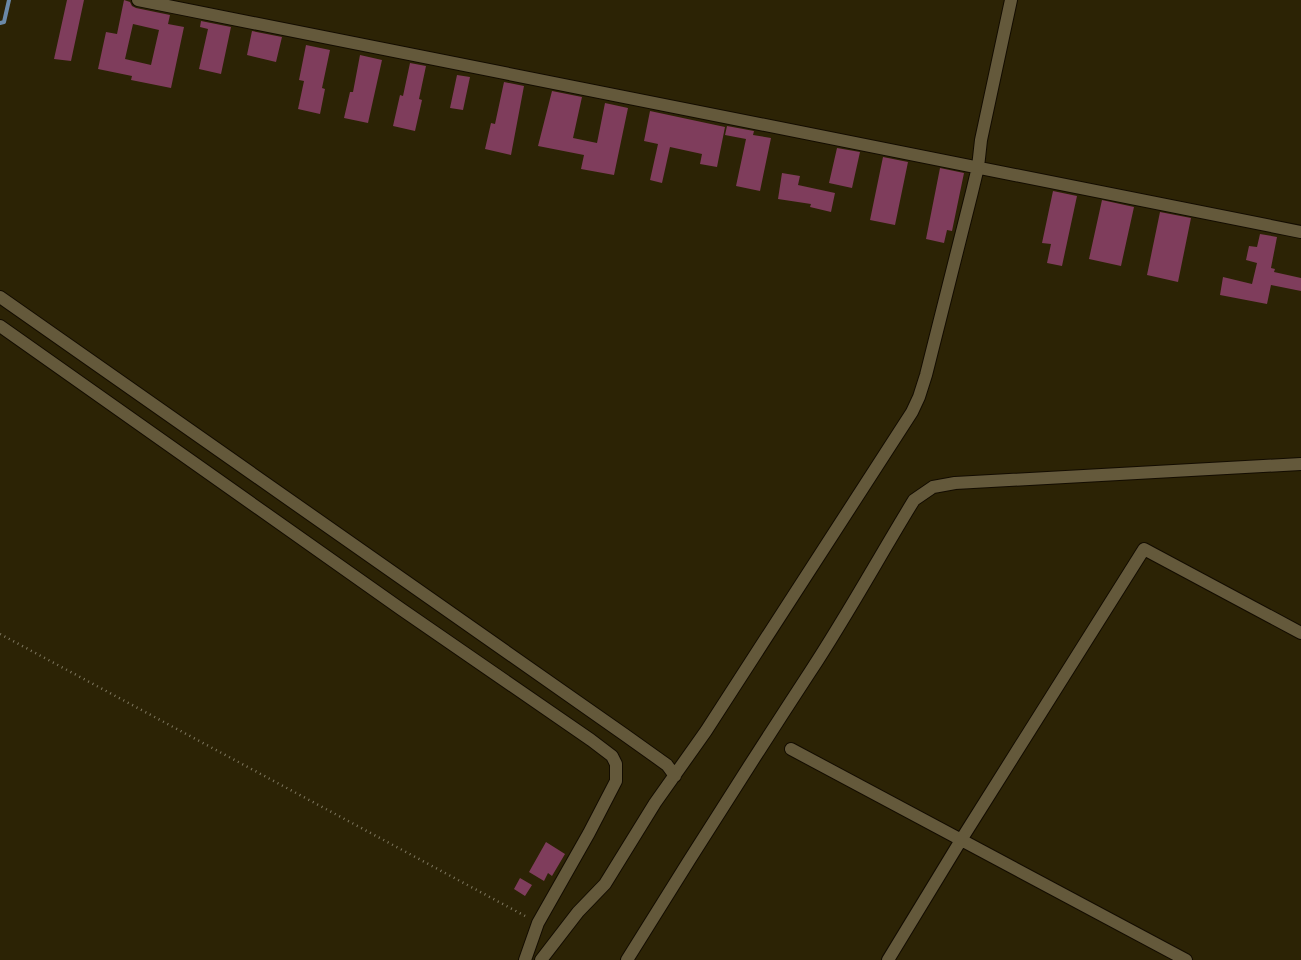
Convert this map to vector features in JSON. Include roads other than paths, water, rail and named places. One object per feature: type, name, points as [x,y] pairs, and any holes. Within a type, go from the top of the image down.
[{"type":"street","points":[[138,0],[1301,232]]},
{"type":"street","points":[[540,960],[578,912],[605,884],[655,802],[706,731],[912,412],[926,375],[978,168],[981,140],[1011,0]]},
{"type":"street","points":[[0,297],[625,735],[667,765],[674,776]]},
{"type":"street","points":[[0,326],[612,756],[616,764],[616,781],[538,923],[525,960]]},
{"type":"street","points":[[627,960],[782,713],[811,671],[914,500],[933,487],[956,483],[1231,466],[1301,464]]},
{"type":"street","points":[[888,960],[1144,549],[1301,633]]},
{"type":"street","points":[[791,749],[1186,960]]},
{"type":"waterway","points":[[0,23],[4,22],[9,0]]}]
